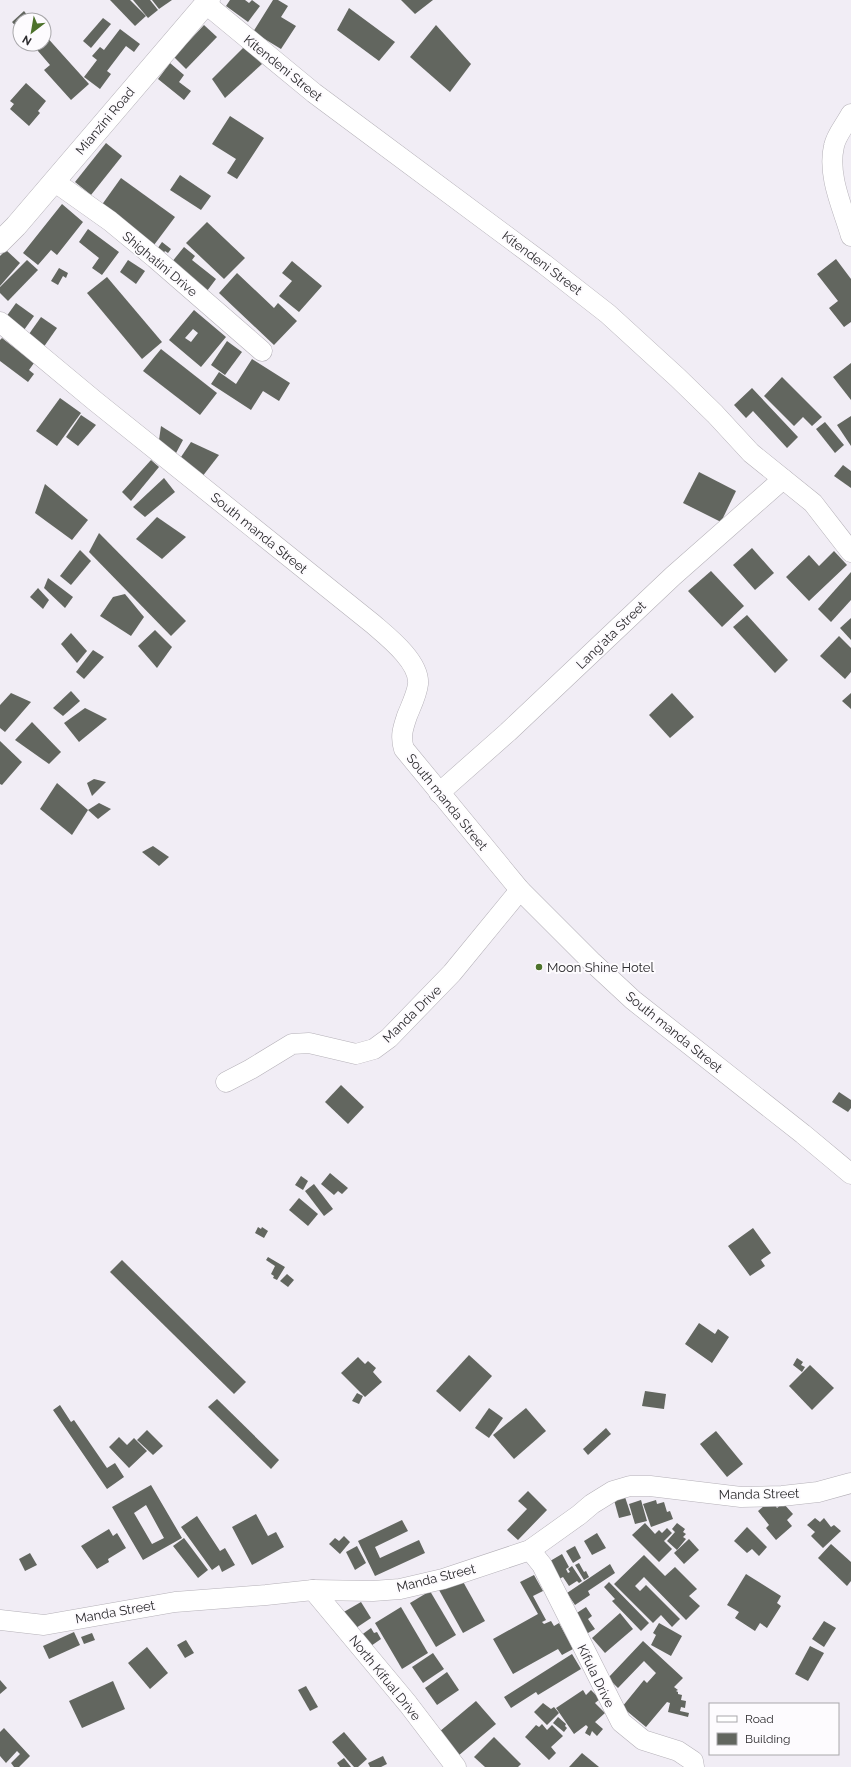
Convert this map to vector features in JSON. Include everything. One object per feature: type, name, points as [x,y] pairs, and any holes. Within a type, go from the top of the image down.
[{"type":"street","name":"Mianzini Road","points":[[0,242],[55,182],[207,2]]},
{"type":"street","name":"Kitendeni Street","points":[[207,2],[314,93],[544,264],[608,314],[678,378],[715,414],[751,453],[813,503],[851,552]]},
{"type":"street","points":[[851,114],[834,145],[832,160],[834,178],[851,236]]},
{"type":"street","name":"Shighatini Drive","points":[[55,182],[134,241],[262,351]]},
{"type":"street","name":"South manda Street","points":[[0,322],[95,401],[373,624],[405,653],[416,671],[418,684],[402,730],[401,740],[408,755],[520,890],[634,1000],[851,1174]]},
{"type":"street","name":"Lang'ata Street","points":[[439,793],[508,732],[673,576],[784,479]]},
{"type":"street","name":"Manda Drive","points":[[226,1082],[251,1069],[292,1044],[308,1043],[356,1054],[374,1049],[389,1038],[452,974],[520,890]]},
{"type":"street","name":"Manda Street","points":[[0,1620],[44,1625],[174,1602],[313,1590],[373,1591],[400,1589],[443,1579],[530,1550],[580,1515],[592,1504],[613,1491],[630,1486],[650,1486],[741,1497],[782,1496],[818,1492],[851,1483]]},
{"type":"street","name":"Kifula Drive","points":[[530,1550],[542,1565],[620,1722],[643,1740],[678,1751],[693,1761],[694,1767]]},
{"type":"street","name":"North Kifual Drive","points":[[313,1590],[408,1704],[456,1767]]},
{"type":"building","points":[[110,0],[130,0],[146,16],[135,26]]},
{"type":"building","points":[[133,0],[150,0],[158,10],[148,18]]},
{"type":"building","points":[[152,0],[172,0],[159,9]]},
{"type":"building","points":[[230,0],[245,0],[249,3],[252,0],[260,6],[248,22],[226,6]]},
{"type":"building","points":[[273,0],[278,0],[288,6],[281,17],[296,26],[281,49],[253,32]]},
{"type":"building","points":[[401,0],[433,0],[415,14]]},
{"type":"building","points":[[349,8],[395,42],[379,61],[337,30]]},
{"type":"building","points":[[103,18],[111,24],[91,48],[83,41]]},
{"type":"building","points":[[204,25],[217,37],[186,69],[174,57]]},
{"type":"building","points":[[436,25],[471,64],[450,92],[410,57]]},
{"type":"building","points":[[120,29],[140,44],[134,52],[126,46],[107,71],[111,74],[100,89],[84,77],[97,60],[92,56],[100,47],[104,50]]},
{"type":"building","points":[[52,43],[89,84],[71,100],[44,70],[50,65],[39,52],[52,52]]},
{"type":"building","points":[[245,46],[262,64],[225,98],[212,79]]},
{"type":"building","points":[[170,63],[184,75],[179,82],[191,91],[184,100],[158,79]]},
{"type":"building","points":[[26,83],[46,101],[38,111],[40,113],[29,126],[10,109],[14,104],[10,101]]},
{"type":"building","points":[[230,116],[264,138],[237,179],[227,173],[236,159],[212,144]]},
{"type":"building","points":[[106,143],[122,156],[91,195],[75,182]]},
{"type":"building","points":[[180,175],[211,196],[201,210],[170,190]]},
{"type":"building","points":[[121,178],[175,217],[154,245],[101,206]]},
{"type":"building","points":[[62,204],[83,222],[57,255],[51,250],[38,265],[23,253]]},
{"type":"building","points":[[207,222],[245,258],[224,279],[186,243]]},
{"type":"building","points":[[88,229],[119,252],[102,275],[92,268],[99,258],[79,242]]},
{"type":"building","points":[[162,242],[171,249],[168,253],[165,251],[161,257],[155,252]]},
{"type":"building","points":[[184,247],[195,256],[192,260],[216,279],[207,291],[171,263]]},
{"type":"building","points":[[6,250],[20,263],[0,286],[0,256]]},
{"type":"building","points":[[836,259],[851,279],[851,322],[844,327],[829,308],[838,301],[817,274]]},
{"type":"building","points":[[27,260],[38,270],[8,301],[0,293],[0,287]]},
{"type":"building","points":[[128,260],[145,271],[136,284],[120,272]]},
{"type":"building","points":[[292,261],[322,286],[299,312],[279,296],[292,281],[282,273]]},
{"type":"building","points":[[59,268],[68,273],[66,278],[63,276],[58,285],[51,281]]},
{"type":"building","points":[[237,273],[274,308],[278,303],[297,321],[274,345],[219,293]]},
{"type":"building","points":[[107,277],[162,342],[142,359],[87,293]]},
{"type":"building","points":[[16,303],[34,316],[24,330],[6,317]]},
{"type":"building","points":[[194,310],[226,337],[201,367],[169,340]],"holes":[[[193,329],[198,333],[191,342],[185,338]]]},
{"type":"building","points":[[41,317],[57,328],[43,348],[29,334]]},
{"type":"building","points":[[2,338],[34,363],[29,370],[34,374],[28,382],[0,361],[0,340]]},
{"type":"building","points":[[227,341],[242,352],[225,375],[211,365]]},
{"type":"building","points":[[161,349],[217,393],[200,415],[143,371]]},
{"type":"building","points":[[252,359],[290,383],[279,401],[263,391],[251,410],[211,384],[219,372],[236,384]]},
{"type":"building","points":[[851,363],[851,400],[833,377]]},
{"type":"building","points":[[782,377],[822,417],[812,426],[803,417],[794,426],[764,396]]},
{"type":"building","points":[[752,388],[798,437],[787,448],[753,411],[746,418],[734,405]]},
{"type":"building","points":[[60,398],[81,413],[57,446],[36,431]]},
{"type":"building","points":[[81,415],[96,425],[78,446],[66,437]]},
{"type":"building","points":[[851,416],[851,446],[837,425]]},
{"type":"building","points":[[825,422],[844,445],[835,453],[816,429]]},
{"type":"building","points":[[161,426],[183,440],[175,455],[159,440]]},
{"type":"building","points":[[191,442],[219,455],[202,477],[179,460]]},
{"type":"building","points":[[151,460],[159,467],[131,501],[122,492]]},
{"type":"building","points":[[843,465],[851,471],[851,488],[834,476]]},
{"type":"building","points":[[699,472],[736,491],[721,522],[683,503]]},
{"type":"building","points":[[164,478],[175,492],[145,517],[133,507]]},
{"type":"building","points":[[45,484],[88,520],[72,540],[35,513]]},
{"type":"building","points":[[157,517],[186,537],[162,559],[136,539]]},
{"type":"building","points":[[99,533],[186,621],[171,636],[89,552]]},
{"type":"building","points":[[752,548],[774,573],[755,590],[733,565]]},
{"type":"building","points":[[80,550],[91,561],[71,585],[60,576]]},
{"type":"building","points":[[834,551],[847,565],[809,601],[786,577],[809,555],[819,566]]},
{"type":"building","points":[[711,571],[744,606],[722,627],[688,591]]},
{"type":"building","points":[[851,572],[851,600],[831,622],[818,609]]},
{"type":"building","points":[[48,578],[73,597],[65,608],[44,588]]},
{"type":"building","points":[[38,588],[49,600],[43,609],[30,597]]},
{"type":"building","points":[[125,594],[144,617],[131,636],[100,616],[113,597]]},
{"type":"building","points":[[747,615],[788,660],[775,673],[733,627]]},
{"type":"building","points":[[851,618],[851,640],[840,628]]},
{"type":"building","points":[[155,630],[172,647],[157,668],[138,646]]},
{"type":"building","points":[[71,633],[87,651],[77,663],[61,644]]},
{"type":"building","points":[[839,636],[851,648],[851,672],[845,679],[820,656]]},
{"type":"building","points":[[93,650],[104,657],[84,679],[76,672]]},
{"type":"building","points":[[71,691],[80,701],[63,716],[53,708]]},
{"type":"building","points":[[11,693],[31,702],[5,732],[0,728],[0,705]]},
{"type":"building","points":[[672,693],[694,717],[670,738],[649,715]]},
{"type":"building","points":[[851,693],[851,709],[842,701]]},
{"type":"building","points":[[85,708],[107,719],[79,742],[64,723]]},
{"type":"building","points":[[32,722],[61,752],[49,764],[15,740]]},
{"type":"building","points":[[0,741],[22,762],[2,785],[0,784]]},
{"type":"building","points":[[94,779],[106,782],[92,796],[87,783]]},
{"type":"building","points":[[57,783],[88,810],[72,835],[40,809]]},
{"type":"building","points":[[99,803],[111,809],[98,819],[88,810]]},
{"type":"building","points":[[153,846],[169,857],[159,866],[142,852]]},
{"type":"building","points":[[341,1085],[364,1107],[348,1124],[325,1102]]},
{"type":"building","points":[[839,1092],[851,1100],[851,1108],[848,1112],[832,1102]]},
{"type":"building","points":[[330,1173],[348,1188],[342,1194],[338,1191],[334,1195],[321,1184]]},
{"type":"building","points":[[301,1176],[308,1181],[303,1190],[295,1185]]},
{"type":"building","points":[[314,1184],[333,1209],[324,1216],[305,1191]]},
{"type":"building","points":[[299,1198],[318,1214],[308,1226],[289,1210]]},
{"type":"building","points":[[258,1227],[261,1229],[262,1227],[268,1231],[264,1238],[255,1233]]},
{"type":"building","points":[[753,1228],[771,1253],[761,1260],[765,1266],[750,1276],[728,1246]]},
{"type":"building","points":[[268,1257],[285,1267],[277,1280],[273,1278],[274,1276],[271,1274],[275,1266],[266,1260]]},
{"type":"building","points":[[122,1260],[246,1382],[234,1394],[110,1272]]},
{"type":"building","points":[[287,1274],[294,1280],[288,1287],[280,1281]]},
{"type":"building","points":[[699,1323],[715,1334],[718,1329],[729,1337],[712,1363],[685,1344]]},
{"type":"building","points":[[469,1355],[492,1376],[460,1412],[436,1391]]},
{"type":"building","points":[[358,1357],[365,1364],[368,1361],[376,1368],[373,1372],[382,1382],[365,1397],[341,1373]]},
{"type":"building","points":[[797,1358],[803,1362],[801,1365],[805,1367],[802,1372],[793,1365]]},
{"type":"building","points":[[810,1365],[834,1388],[812,1410],[789,1386]]},
{"type":"building","points":[[645,1391],[666,1394],[664,1409],[642,1406]]},
{"type":"building","points":[[357,1393],[363,1396],[359,1404],[352,1401]]},
{"type":"building","points":[[217,1399],[279,1460],[271,1469],[208,1407]]},
{"type":"building","points":[[60,1405],[71,1422],[74,1420],[107,1468],[115,1463],[124,1477],[107,1489],[53,1410]]},
{"type":"building","points":[[489,1408],[503,1418],[489,1438],[475,1428]]},
{"type":"building","points":[[526,1408],[546,1431],[514,1459],[493,1435]]},
{"type":"building","points":[[606,1428],[611,1434],[588,1455],[583,1449]]},
{"type":"building","points":[[147,1430],[163,1446],[153,1455],[137,1440]]},
{"type":"building","points":[[716,1431],[743,1464],[727,1477],[700,1444]]},
{"type":"building","points":[[119,1437],[127,1445],[134,1438],[147,1451],[129,1468],[109,1447]]},
{"type":"building","points":[[151,1485],[182,1538],[143,1560],[112,1507]],"holes":[[[146,1505],[164,1538],[152,1544],[134,1513]]]},
{"type":"building","points":[[528,1491],[547,1510],[518,1540],[507,1530],[527,1509],[518,1501]]},
{"type":"building","points":[[625,1497],[631,1515],[619,1518],[614,1500]]},
{"type":"building","points":[[641,1500],[647,1521],[635,1524],[629,1504]]},
{"type":"building","points":[[656,1500],[657,1504],[664,1502],[667,1512],[670,1511],[673,1519],[651,1527],[643,1504]]},
{"type":"building","points":[[771,1500],[777,1508],[783,1503],[793,1514],[787,1520],[792,1526],[776,1540],[766,1528],[769,1525],[758,1511]]},
{"type":"building","points":[[256,1514],[268,1536],[276,1532],[284,1547],[252,1565],[232,1527]]},
{"type":"building","points":[[197,1516],[220,1551],[225,1548],[235,1565],[222,1572],[219,1565],[212,1570],[181,1527]]},
{"type":"building","points":[[815,1518],[820,1522],[824,1518],[831,1527],[834,1525],[841,1531],[823,1548],[811,1536],[815,1532],[807,1525]]},
{"type":"building","points":[[402,1520],[408,1531],[375,1547],[380,1558],[419,1540],[425,1553],[375,1576],[358,1541]]},
{"type":"building","points":[[645,1523],[655,1534],[659,1530],[662,1533],[667,1528],[672,1533],[664,1541],[672,1549],[659,1562],[632,1535]]},
{"type":"building","points":[[677,1523],[685,1529],[683,1532],[686,1534],[683,1537],[686,1539],[677,1550],[667,1541],[675,1532],[672,1529]]},
{"type":"building","points":[[747,1527],[767,1547],[759,1556],[752,1549],[747,1553],[734,1541]]},
{"type":"building","points":[[109,1529],[113,1536],[117,1533],[126,1548],[108,1559],[109,1562],[97,1569],[81,1546]]},
{"type":"building","points":[[597,1533],[606,1548],[592,1555],[584,1541]]},
{"type":"building","points":[[344,1536],[350,1542],[340,1554],[329,1544],[335,1538],[339,1541]]},
{"type":"building","points":[[184,1538],[208,1570],[198,1578],[173,1546]]},
{"type":"building","points":[[689,1539],[699,1550],[684,1564],[674,1553]]},
{"type":"building","points":[[831,1544],[851,1562],[851,1581],[847,1586],[818,1558]]},
{"type":"building","points":[[357,1546],[366,1563],[355,1570],[346,1552]]},
{"type":"building","points":[[575,1546],[581,1558],[573,1563],[566,1551]]},
{"type":"building","points":[[30,1553],[37,1565],[25,1571],[19,1559]]},
{"type":"building","points":[[562,1554],[569,1567],[566,1569],[568,1573],[570,1572],[568,1569],[572,1566],[582,1581],[579,1583],[577,1581],[569,1586],[563,1577],[555,1581],[545,1564]]},
{"type":"building","points":[[644,1555],[665,1576],[675,1567],[697,1589],[689,1596],[700,1606],[686,1620],[644,1577],[635,1586],[640,1591],[646,1585],[680,1619],[672,1627],[661,1615],[653,1623],[614,1584]]},
{"type":"building","points":[[579,1563],[589,1577],[584,1580],[575,1565]]},
{"type":"building","points":[[610,1564],[615,1573],[588,1591],[590,1595],[575,1605],[567,1593]]},
{"type":"building","points":[[746,1574],[781,1596],[777,1603],[781,1606],[767,1628],[760,1623],[755,1631],[735,1618],[739,1612],[727,1605]]},
{"type":"building","points":[[534,1575],[543,1591],[533,1596],[546,1620],[542,1622],[544,1624],[551,1621],[554,1626],[559,1623],[573,1649],[562,1655],[558,1649],[513,1674],[493,1639],[538,1614],[520,1582]]},
{"type":"building","points":[[461,1578],[485,1621],[463,1633],[439,1590]]},
{"type":"building","points":[[609,1582],[649,1623],[641,1631],[612,1601],[615,1599],[604,1587]]},
{"type":"building","points":[[430,1591],[456,1635],[436,1647],[410,1603]]},
{"type":"building","points":[[361,1602],[371,1618],[353,1630],[342,1613]]},
{"type":"building","points":[[401,1607],[428,1653],[402,1669],[375,1623]]},
{"type":"building","points":[[586,1607],[592,1616],[588,1619],[595,1629],[581,1637],[569,1618]]},
{"type":"building","points":[[620,1613],[633,1629],[605,1653],[592,1638]]},
{"type":"building","points":[[824,1621],[836,1628],[824,1647],[812,1639]]},
{"type":"building","points":[[659,1623],[682,1636],[671,1656],[651,1645],[656,1635],[653,1633]]},
{"type":"building","points":[[371,1628],[374,1633],[377,1632],[381,1639],[368,1648],[360,1636]]},
{"type":"building","points":[[74,1632],[80,1645],[49,1659],[43,1646]]},
{"type":"building","points":[[92,1633],[95,1640],[84,1644],[81,1637]]},
{"type":"building","points":[[186,1640],[194,1653],[185,1658],[177,1645]]},
{"type":"building","points":[[643,1641],[683,1678],[674,1687],[678,1690],[676,1691],[678,1694],[682,1695],[681,1700],[686,1701],[685,1708],[681,1707],[680,1711],[689,1713],[688,1717],[668,1712],[670,1703],[667,1702],[646,1727],[622,1707],[644,1680],[647,1683],[656,1673],[644,1661],[618,1688],[608,1678]]},
{"type":"building","points":[[810,1646],[824,1653],[808,1681],[795,1674]]},
{"type":"building","points":[[147,1647],[168,1673],[150,1689],[128,1663]]},
{"type":"building","points":[[433,1653],[444,1669],[423,1683],[412,1667]]},
{"type":"building","points":[[572,1654],[581,1669],[538,1695],[536,1692],[511,1708],[504,1697]]},
{"type":"building","points":[[447,1672],[459,1690],[437,1705],[425,1688]]},
{"type":"building","points":[[0,1680],[7,1688],[0,1694]]},
{"type":"building","points":[[113,1681],[125,1709],[82,1728],[69,1701]]},
{"type":"building","points":[[306,1686],[318,1707],[310,1711],[298,1690]]},
{"type":"building","points":[[583,1690],[586,1695],[591,1690],[600,1699],[595,1703],[605,1713],[595,1722],[603,1729],[597,1736],[592,1731],[590,1736],[585,1733],[588,1727],[586,1725],[574,1734],[556,1708]]},
{"type":"building","points":[[476,1701],[496,1724],[458,1756],[439,1732]]},
{"type":"building","points":[[543,1703],[551,1709],[554,1707],[559,1713],[547,1725],[534,1712]]},
{"type":"building","points":[[558,1717],[566,1724],[565,1726],[567,1728],[564,1732],[553,1723]]},
{"type":"building","points":[[542,1724],[547,1730],[552,1725],[563,1736],[551,1747],[556,1753],[549,1760],[525,1737],[536,1725],[539,1727]]},
{"type":"building","points":[[4,1728],[30,1756],[19,1767],[14,1767],[11,1763],[20,1754],[17,1751],[6,1763],[0,1756],[0,1732]]},
{"type":"building","points":[[344,1732],[367,1759],[358,1767],[354,1767],[332,1742]]},
{"type":"building","points":[[494,1737],[521,1764],[518,1767],[485,1767],[474,1757]]},
{"type":"building","points":[[582,1753],[599,1767],[569,1767]]},
{"type":"building","points":[[383,1756],[387,1764],[381,1767],[370,1767],[368,1763]]},
{"type":"building","points":[[344,1758],[351,1767],[340,1767],[337,1763]]},
{"type":"place","name":"Moon Shine Hotel","points":[[539,967]]}]
